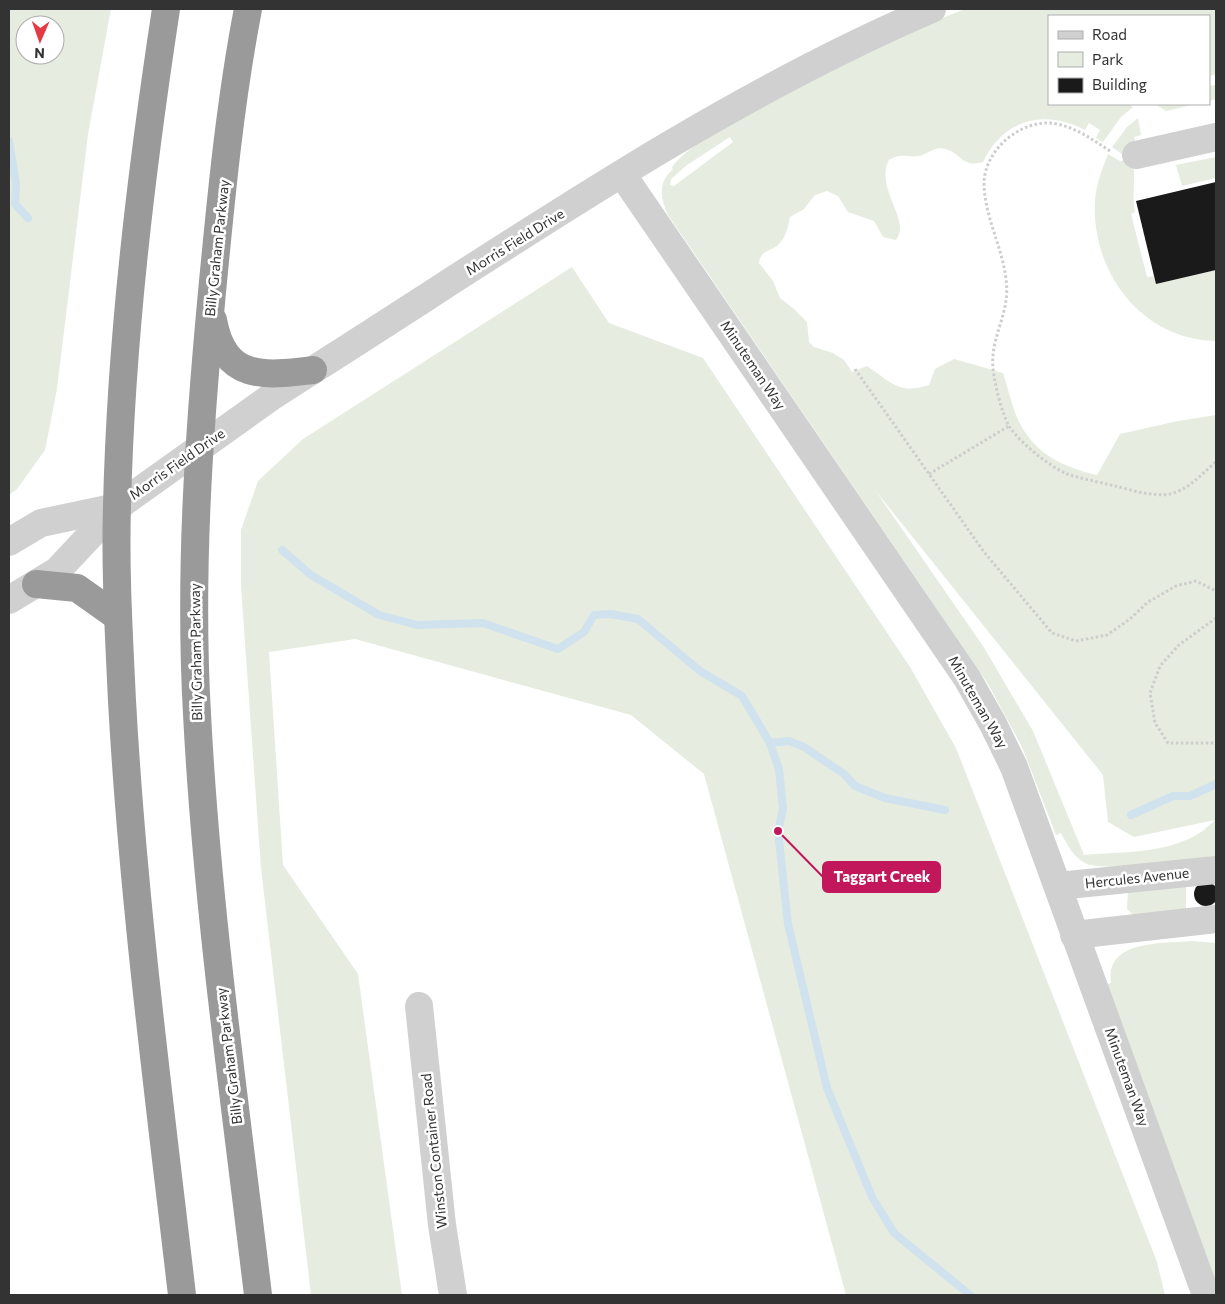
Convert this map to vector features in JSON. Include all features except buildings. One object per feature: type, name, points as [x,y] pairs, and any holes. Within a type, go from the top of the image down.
[{"type":"highway","points":[[166,9],[146,135],[131,281],[116,507],[118,617],[128,801],[136,904],[182,1295]]},
{"type":"highway","name":"Billy Graham Parkway","points":[[248,9],[222,192],[200,448],[193,584],[196,712],[209,875],[258,1295]]},
{"type":"highway","points":[[211,309],[216,341],[227,356],[247,370],[276,374],[313,370]]},
{"type":"highway","points":[[36,584],[77,588],[118,617]]},
{"type":"highway","points":[[168,1177],[169,1295]]},
{"type":"street","name":"Morris Field Drive","points":[[9,600],[57,571],[116,507],[313,370],[622,174],[764,90],[830,55],[932,9]]},
{"type":"street","points":[[1136,155],[1216,137]]},
{"type":"street","name":"Minuteman Way","points":[[622,174],[967,678],[993,724],[1014,767],[1206,1295]]},
{"type":"street","name":"Morris Field Drive","points":[[9,542],[41,523],[116,507]]},
{"type":"street","name":"Hercules Avenue","points":[[1058,886],[1216,870]]},
{"type":"street","points":[[1074,935],[1216,919]]},
{"type":"street","name":"Winston Container Road","points":[[419,1006],[442,1224],[453,1295]]},
{"type":"path","points":[[1136,155],[1121,158],[1075,129],[1054,123],[1032,126],[1012,133],[989,161],[984,182],[986,208],[1000,249],[1007,280],[1007,306],[995,341],[993,368],[1009,426],[1034,453],[1066,473],[1138,492],[1170,494],[1191,485],[1216,462]]},
{"type":"path","points":[[856,369],[990,559],[1052,633],[1076,641],[1107,635],[1130,620],[1148,602],[1176,586],[1196,581],[1216,591]]},
{"type":"path","points":[[929,474],[1009,426]]},
{"type":"path","points":[[1216,618],[1178,645],[1160,666],[1150,693],[1155,723],[1168,743],[1216,743]]},
{"type":"green space","points":[[9,9],[111,9],[88,134],[57,389],[45,450],[17,489],[9,495]]},
{"type":"green space","points":[[965,9],[1216,9],[1216,74],[1210,76],[1210,15],[1048,15],[1048,105],[1129,105],[1133,107],[1121,117],[1103,142],[1096,138],[1100,130],[1089,123],[1085,130],[1055,120],[1041,119],[1014,127],[1002,135],[983,162],[966,162],[951,151],[941,148],[919,156],[893,158],[889,160],[886,182],[900,223],[900,232],[896,240],[883,237],[874,221],[848,212],[838,196],[827,191],[815,195],[804,209],[790,217],[786,232],[781,241],[776,247],[762,255],[759,263],[773,281],[780,298],[807,322],[809,342],[814,347],[833,353],[844,360],[852,372],[867,366],[889,382],[903,388],[919,388],[929,385],[935,369],[954,359],[1003,373],[1016,416],[1030,439],[1055,460],[1075,469],[1097,475],[1120,434],[1216,415],[1216,856],[1129,866],[1096,866],[1085,863],[1077,857],[1061,833],[1056,835],[1022,747],[988,684],[665,209],[662,190],[665,179],[678,160],[693,147],[764,105],[820,75],[906,33]],"holes":[[[730,137],[733,142],[674,186],[670,185],[671,179],[687,165]],[[875,490],[1103,775],[1108,822],[1134,837],[1215,820],[1187,840],[1171,845],[1154,849],[1084,855],[1033,731],[983,646]]]},
{"type":"green space","points":[[1216,85],[1216,99],[1210,101],[1210,86]]},
{"type":"green space","points":[[1157,105],[1192,105],[1166,111]]},
{"type":"green space","points":[[1138,118],[1141,135],[1134,137],[1138,150],[1122,154],[1112,147],[1127,127]]},
{"type":"green space","points":[[1108,154],[1120,161],[1132,159],[1135,212],[1131,214],[1147,277],[1154,276],[1156,284],[1216,270],[1216,341],[1189,338],[1165,329],[1144,315],[1126,297],[1112,276],[1102,253],[1096,227],[1095,201],[1098,183]]},
{"type":"green space","points":[[1216,157],[1216,178],[1182,186],[1176,165]]},
{"type":"green space","points":[[572,267],[609,323],[703,358],[910,667],[956,748],[1157,1262],[1165,1295],[846,1295],[704,774],[631,715],[355,639],[269,652],[283,865],[358,974],[402,1295],[311,1295],[261,868],[241,586],[241,530],[258,481],[303,439]]},
{"type":"green space","points":[[1186,881],[1186,909],[1133,915],[1127,909],[1128,890]]},
{"type":"green space","points":[[1192,941],[1216,943],[1216,1283],[1106,985],[1111,983],[1112,969],[1117,958],[1126,951],[1152,944]]},
{"type":"waterway","points":[[9,141],[16,184],[15,204],[28,218]]},
{"type":"waterway","points":[[282,550],[311,575],[379,615],[417,625],[483,623],[558,649],[584,632],[594,615],[611,614],[638,619],[700,671],[742,696],[770,743],[779,769],[783,809],[778,831],[788,924],[827,1088],[872,1197],[894,1233],[970,1295]]},
{"type":"waterway","points":[[770,743],[789,741],[804,747],[844,774],[855,786],[885,798],[945,810]]},
{"type":"waterway","points":[[1131,815],[1173,796],[1190,796],[1216,784]]},
{"type":"place","name":"Taggart Creek","points":[[778,831]]}]
